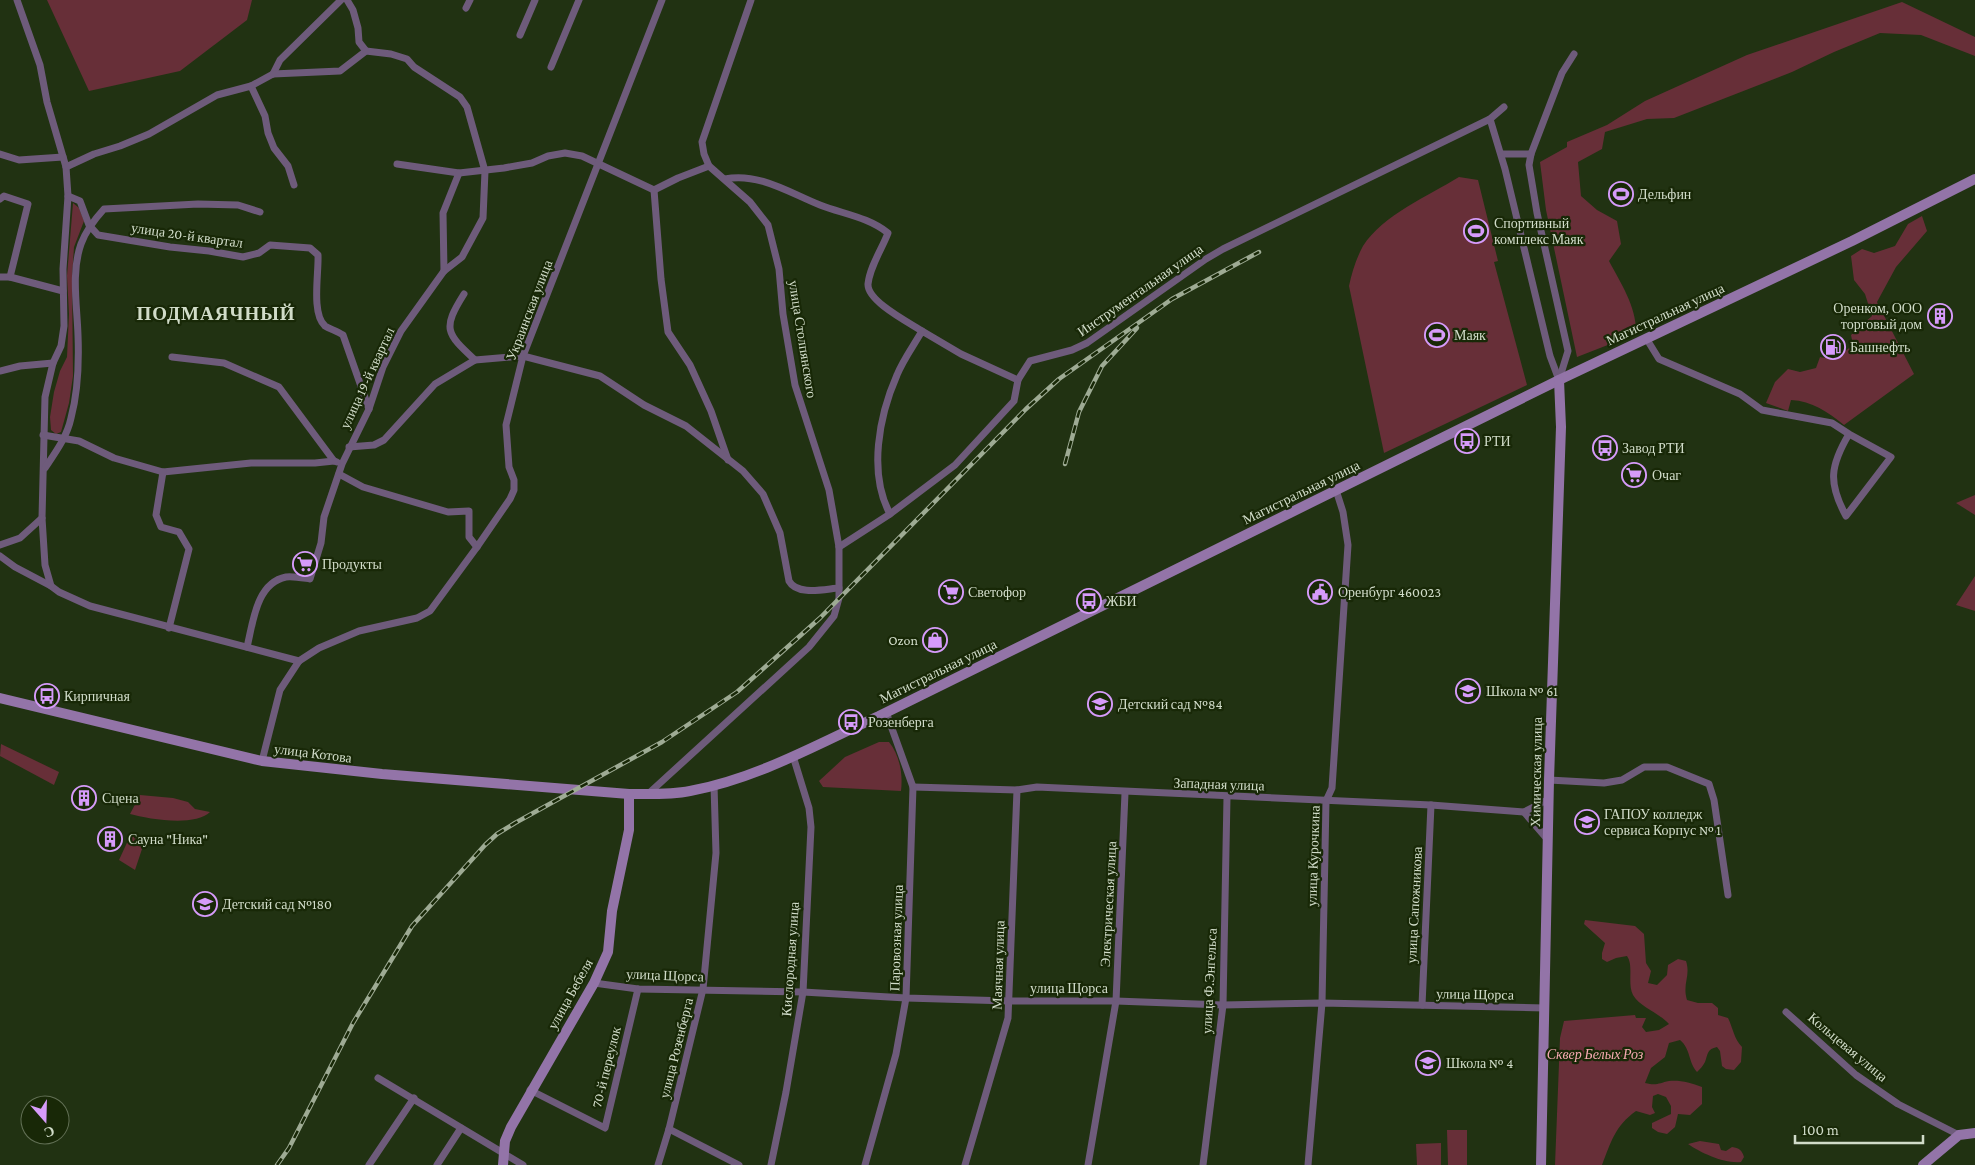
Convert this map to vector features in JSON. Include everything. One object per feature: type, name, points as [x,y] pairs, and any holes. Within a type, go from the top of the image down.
[{"type":"street","points":[[16,0],[40,65],[47,102],[66,167],[68,196],[62,269],[64,326],[61,346],[53,363],[45,397],[43,435],[42,518],[45,565],[51,586]]},
{"type":"street","points":[[274,74],[280,60],[341,0]]},
{"type":"street","points":[[347,0],[353,10],[358,28],[359,42],[366,51]]},
{"type":"street","points":[[466,8],[470,0]]},
{"type":"street","points":[[520,35],[535,0]]},
{"type":"street","points":[[551,67],[579,0]]},
{"type":"street","name":"Украинская улица","points":[[262,761],[280,690],[299,661],[319,648],[359,631],[417,618],[430,610],[510,499],[514,490],[514,480],[509,467],[506,425],[523,356],[662,0]]},
{"type":"street","points":[[654,190],[709,166],[702,142],[751,0]]},
{"type":"street","points":[[66,167],[94,154],[149,134],[217,95],[251,86],[274,74],[340,71],[366,51],[391,54],[407,59],[414,67],[460,96],[467,107],[485,171],[483,218],[462,257],[444,272]]},
{"type":"street","name":"Химическая улица","points":[[1559,380],[1568,351],[1537,213],[1529,165],[1530,154],[1562,73],[1574,54]]},
{"type":"street","points":[[251,86],[265,116],[274,148],[288,166],[294,185]]},
{"type":"street","name":"Инструментальная улица","points":[[839,547],[890,514],[955,465],[1014,401],[1018,380],[1030,361],[1072,350],[1087,343],[1223,249],[1490,119],[1504,107]]},
{"type":"street","name":"Химическая улица","points":[[1490,119],[1502,154],[1550,356],[1559,380],[1561,427],[1549,799],[1546,1008],[1541,1165]]},
{"type":"street","points":[[397,164],[459,173],[485,171],[532,162],[548,156],[565,153],[582,156],[654,190]]},
{"type":"street","points":[[0,154],[19,160],[63,157]]},
{"type":"street","points":[[1502,154],[1530,154]]},
{"type":"street","name":"улица Столпянского","points":[[648,794],[809,647],[834,616],[839,588],[839,547],[830,490],[810,435],[795,385],[783,314],[779,269],[768,225],[750,202],[709,166]]},
{"type":"street","points":[[444,272],[443,213],[459,173]]},
{"type":"street","points":[[725,179],[735,177],[748,178],[789,190],[820,205],[850,213],[888,233],[868,286],[878,302],[961,354],[1018,380]]},
{"type":"street","name":"Магистральная улица","points":[[629,794],[667,794],[691,791],[714,785],[793,756],[1559,380],[1852,241],[1975,179]]},
{"type":"street","points":[[654,190],[661,279],[668,332],[690,365],[711,411],[728,460]]},
{"type":"street","points":[[0,199],[4,196],[28,204],[10,277]]},
{"type":"street","points":[[44,470],[64,438],[71,418],[76,384],[78,339],[76,274],[80,245],[89,225],[80,201],[68,196]]},
{"type":"street","name":"улица 20-й квартал","points":[[260,212],[238,205],[198,204],[104,209],[89,225],[98,235],[170,247],[209,250],[243,257],[260,253],[270,245],[310,248],[318,255],[317,298],[320,320],[327,327],[335,329],[343,335],[369,410]]},
{"type":"street","name":"улица 19-й квартал","points":[[338,474],[349,447],[369,410],[384,367],[401,331],[444,272]]},
{"type":"street","points":[[0,277],[10,277],[63,291]]},
{"type":"street","points":[[464,294],[455,308],[450,323],[450,332],[454,340],[475,360],[523,356],[600,376],[644,405],[686,426],[743,471],[763,494],[780,533],[789,581],[792,586],[799,589],[839,588]]},
{"type":"street","points":[[890,514],[882,499],[878,476],[880,438],[889,396],[897,374],[922,331]]},
{"type":"street","points":[[1646,338],[1653,353],[1659,359],[1740,394],[1762,410],[1832,423],[1891,456],[1846,516],[1836,498],[1833,472],[1840,449],[1849,434]]},
{"type":"street","points":[[172,357],[224,363],[279,387],[334,461]]},
{"type":"street","name":"улица 19-й квартал","points":[[349,447],[374,445],[384,440],[435,384],[475,360]]},
{"type":"street","points":[[0,370],[53,363]]},
{"type":"street","points":[[43,435],[80,442],[114,458],[163,472],[251,463],[315,464],[334,461],[342,464]]},
{"type":"street","points":[[163,472],[156,515],[161,527],[179,532],[189,549],[169,628]]},
{"type":"street","points":[[247,646],[256,607],[267,587],[286,577],[310,578],[321,543],[324,517],[338,474],[363,488],[448,512],[469,511],[469,537],[477,547]]},
{"type":"street","name":"улица Курочкина","points":[[1308,1165],[1322,1003],[1326,801],[1332,788],[1348,545],[1343,512],[1336,490]]},
{"type":"street","points":[[0,545],[20,538],[42,518]]},
{"type":"street","points":[[0,556],[58,592],[90,606],[299,661]]},
{"type":"street","points":[[32,576],[45,565]]},
{"type":"street","name":"улица Котова","points":[[0,698],[262,761],[382,774],[629,794]]},
{"type":"street","name":"Паровозная улица","points":[[865,1165],[896,1054],[906,998],[913,787],[886,712]]},
{"type":"street","name":"Кислородная улица","points":[[771,1165],[803,992],[811,827],[809,808],[793,756]]},
{"type":"street","points":[[1550,780],[1604,783],[1622,780],[1644,767],[1667,767],[1709,784],[1714,800],[1728,896]]},
{"type":"street","name":"улица Розенберга","points":[[658,1165],[669,1129],[703,989],[716,852],[714,785]]},
{"type":"street","name":"Западная улица","points":[[913,787],[1017,790],[1037,787],[1431,805],[1524,812]]},
{"type":"street","name":"Маячная улица","points":[[965,1165],[1008,1018],[1017,790]]},
{"type":"street","name":"Электрическая улица","points":[[1088,1165],[1116,1001],[1125,792]]},
{"type":"street","name":"улица Бебеля","points":[[503,1165],[505,1141],[511,1126],[530,1090],[594,983],[608,952],[612,912],[629,830],[629,794]]},
{"type":"street","name":"улица Ф.Энгельса","points":[[1203,1165],[1222,1005],[1227,797]]},
{"type":"street","points":[[1548,840],[1524,812],[1549,799]]},
{"type":"street","name":"улица Сапожникова","points":[[1422,1005],[1431,805]]},
{"type":"street","name":"улица Щорса","points":[[594,983],[638,989],[803,992],[1009,1001],[1116,1001],[1222,1005],[1322,1003],[1546,1008]]},
{"type":"street","name":"70-й переулок","points":[[530,1090],[605,1128],[638,989]]},
{"type":"street","name":"Кольцевая улица","points":[[1786,1012],[1856,1075],[1898,1104],[1959,1135]]},
{"type":"street","points":[[378,1078],[523,1165]]},
{"type":"street","points":[[369,1165],[414,1098]]},
{"type":"street","points":[[437,1165],[461,1128]]},
{"type":"street","points":[[669,1129],[739,1165]]},
{"type":"street","points":[[1923,1165],[1959,1135],[1975,1133]]},
{"type":"green space","points":[[47,0],[252,0],[247,20],[180,71],[89,91]]},
{"type":"green space","points":[[1902,2],[1975,37],[1975,56],[1921,35],[1880,33],[1792,72],[1674,118],[1647,119],[1605,132],[1602,149],[1578,162],[1581,196],[1597,210],[1617,221],[1621,244],[1609,261],[1631,305],[1636,324],[1636,334],[1577,357],[1546,210],[1540,162],[1567,147],[1567,142],[1607,125],[1645,101],[1747,55]]},
{"type":"green space","name":"Маяк","points":[[1459,177],[1478,180],[1498,261],[1494,262],[1527,385],[1384,453],[1349,286],[1351,276],[1363,246],[1382,225],[1407,207]]},
{"type":"green space","points":[[73,203],[79,208],[84,221],[74,247],[72,277],[73,376],[69,403],[61,432],[56,434],[51,430],[50,417],[54,392],[60,371],[67,357],[69,314],[67,276]]},
{"type":"green space","points":[[1922,216],[1927,231],[1896,267],[1877,302],[1914,374],[1844,425],[1826,412],[1806,402],[1791,400],[1788,411],[1766,403],[1775,382],[1788,369],[1800,372],[1816,368],[1820,357],[1834,357],[1853,345],[1851,335],[1872,316],[1865,294],[1854,280],[1851,256],[1862,249],[1874,253],[1895,246],[1908,224]]},
{"type":"green space","points":[[1975,495],[1975,515],[1956,503]]},
{"type":"green space","points":[[1975,576],[1975,611],[1956,605]]},
{"type":"green space","points":[[879,742],[889,742],[896,753],[902,778],[901,791],[823,787],[819,781],[845,757]]},
{"type":"green space","points":[[1,744],[59,772],[54,785],[0,756]]},
{"type":"green space","points":[[140,795],[173,798],[188,802],[195,809],[210,812],[203,817],[183,821],[159,820],[130,814]]},
{"type":"green space","points":[[131,834],[146,837],[135,870],[119,860]]},
{"type":"green space","name":"Сквер Белых Роз","points":[[1585,920],[1635,926],[1644,934],[1646,963],[1651,971],[1648,983],[1657,985],[1667,975],[1668,965],[1678,959],[1686,961],[1688,971],[1685,989],[1687,1000],[1698,1003],[1712,1003],[1718,1008],[1718,1015],[1728,1018],[1735,1037],[1742,1047],[1741,1062],[1734,1070],[1726,1069],[1722,1066],[1720,1051],[1717,1047],[1707,1054],[1704,1063],[1697,1072],[1684,1044],[1680,1040],[1669,1043],[1665,1057],[1651,1068],[1645,1083],[1655,1084],[1678,1081],[1702,1087],[1702,1104],[1690,1115],[1678,1114],[1675,1127],[1667,1134],[1652,1128],[1652,1123],[1671,1114],[1671,1106],[1666,1097],[1658,1094],[1653,1096],[1652,1107],[1655,1113],[1650,1115],[1636,1111],[1629,1117],[1618,1129],[1602,1165],[1555,1165],[1560,1038],[1564,1021],[1635,1015],[1636,1018],[1646,1018],[1642,1027],[1646,1032],[1659,1030],[1669,1024],[1640,1003],[1633,995],[1630,965],[1627,956],[1607,962],[1602,959],[1605,943],[1584,924]]},
{"type":"green space","points":[[1447,1130],[1467,1130],[1467,1165],[1448,1165]]},
{"type":"green space","points":[[1700,1141],[1719,1144],[1721,1150],[1726,1151],[1732,1147],[1737,1148],[1744,1157],[1741,1162],[1721,1160],[1688,1144]]},
{"type":"green space","points":[[1441,1143],[1441,1165],[1417,1165],[1416,1144]]},
{"type":"railway","points":[[277,1165],[289,1148],[353,1023],[412,926],[485,845],[497,834],[515,823],[662,742],[737,692],[820,618],[1026,409],[1059,379],[1172,299],[1259,252]]},
{"type":"railway","points":[[1065,464],[1079,412],[1102,366],[1137,328]]},
{"type":"place","name":"Дельфин","points":[[1621,194]]},
{"type":"place","name":"Спортивный комплекс Маяк","points":[[1476,231]]},
{"type":"place","name":"Оренком, ООО торговый дом","points":[[1940,316]]},
{"type":"place","name":"Маяк","points":[[1437,335]]},
{"type":"place","name":"Башнефть","points":[[1833,347]]},
{"type":"place","name":"РТИ","points":[[1467,441]]},
{"type":"place","name":"Завод РТИ","points":[[1605,448]]},
{"type":"place","name":"Очаг","points":[[1634,475]]},
{"type":"place","name":"Продукты","points":[[305,564]]},
{"type":"place","name":"Светофор","points":[[951,592]]},
{"type":"place","name":"Оренбург 460023","points":[[1320,592]]},
{"type":"place","name":"ЖБИ","points":[[1089,601]]},
{"type":"place","name":"Ozon","points":[[935,640]]},
{"type":"place","name":"Школа № 61","points":[[1468,691]]},
{"type":"place","name":"Кирпичная","points":[[47,696]]},
{"type":"place","name":"Детский сад №84","points":[[1100,704]]},
{"type":"place","name":"Розенберга","points":[[851,722]]},
{"type":"place","name":"Сцена","points":[[84,798]]},
{"type":"place","name":"ГАПОУ колледж сервиса Корпус № 1","points":[[1587,822]]},
{"type":"place","name":"Сауна \"Ника\"","points":[[110,839]]},
{"type":"place","name":"Детский сад №180","points":[[205,904]]},
{"type":"place","name":"Школа № 4","points":[[1428,1063]]},
{"type":"district","name":"ПОДМАЯЧНЫЙ","points":[[216,313]]}]
